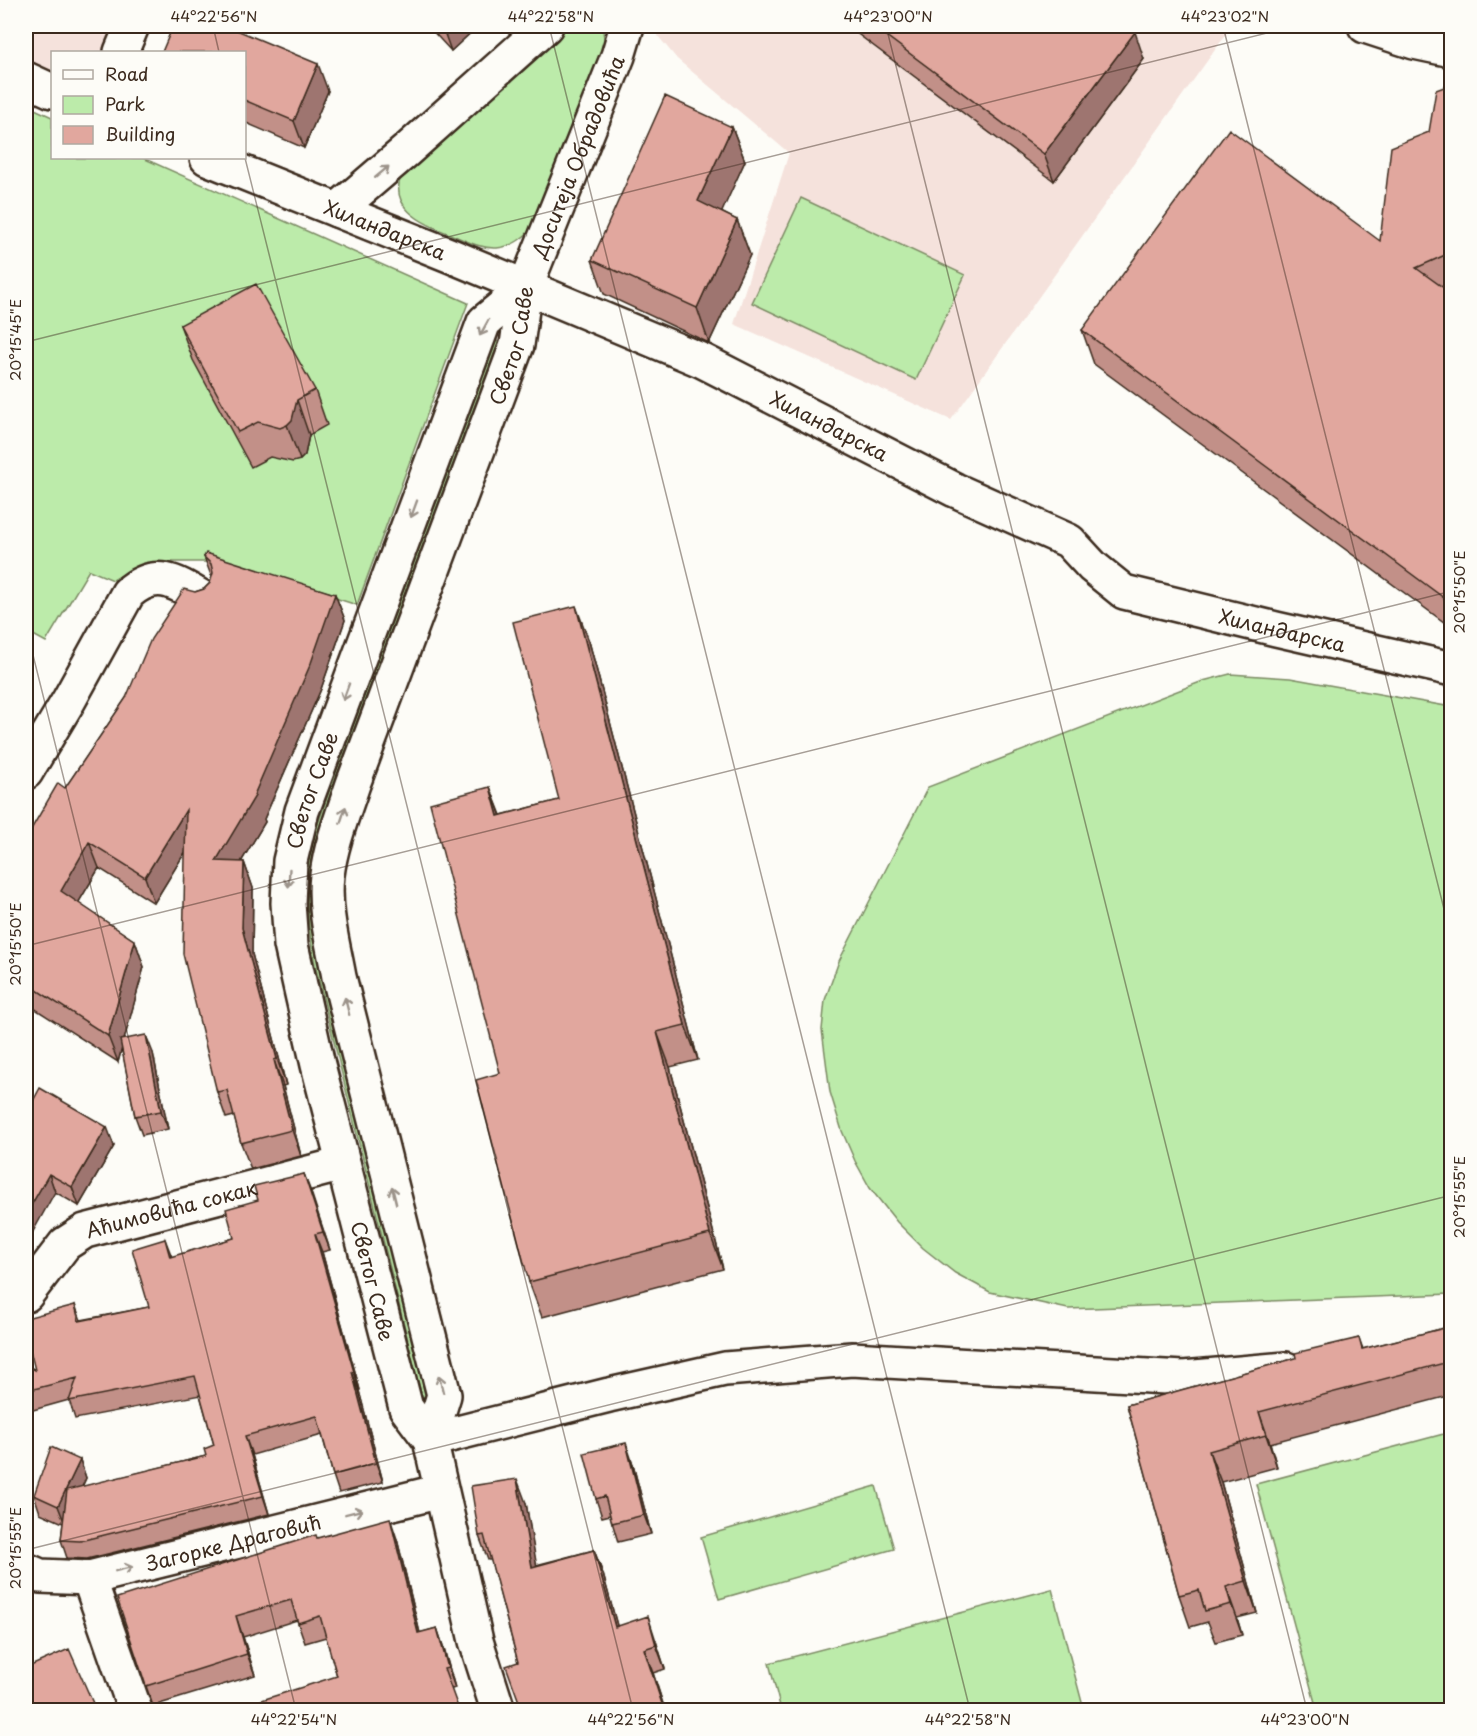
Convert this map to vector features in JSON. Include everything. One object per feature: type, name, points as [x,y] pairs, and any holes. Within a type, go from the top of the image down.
[{"type":"street","points":[[121,51],[132,26]]},
{"type":"street","points":[[337,210],[406,152],[546,26]]},
{"type":"street","name":"Доситеја Обрадовића","points":[[525,288],[618,56],[627,26]]},
{"type":"street","points":[[1365,26],[1414,42],[1452,50]]},
{"type":"street","points":[[26,79],[51,91]]},
{"type":"street","name":"Хиландарска","points":[[210,159],[703,361],[955,490],[1069,541],[1093,567],[1124,592],[1452,669]]},
{"type":"street","name":"Светог Саве","points":[[498,1710],[476,1641],[430,1440],[405,1408],[318,1065],[291,945],[288,903],[290,861],[302,811],[484,322],[525,288]]},
{"type":"street","name":"Светог Саве","points":[[430,1440],[444,1395],[339,977],[328,922],[327,876],[335,838],[353,784],[517,345],[525,288]]},
{"type":"street","points":[[26,772],[128,593],[140,583],[169,580],[204,599]]},
{"type":"street","name":"Аћимовића сокак","points":[[26,1295],[65,1244],[86,1231],[343,1164]]},
{"type":"street","points":[[430,1440],[725,1369],[852,1359],[1183,1378],[1292,1369],[1314,1363]]},
{"type":"street","name":"Загорке Драговић","points":[[26,1570],[40,1576],[89,1578],[441,1491]]},
{"type":"street","points":[[89,1578],[135,1710]]},
{"type":"shaded area","points":[[26,26],[117,26],[106,51],[51,51],[51,74],[26,62]]},
{"type":"shaded area","points":[[661,26],[1232,26],[951,420],[734,324],[789,153],[677,59],[658,36]]},
{"type":"green space","points":[[567,26],[600,26],[605,45],[536,225],[514,243],[491,248],[474,244],[440,230],[409,212],[402,203],[399,193],[399,181],[405,167]]},
{"type":"green space","points":[[26,105],[51,117],[51,159],[145,159],[468,303],[357,605],[222,562],[147,562],[113,580],[89,570],[46,642],[26,631]]},
{"type":"green space","points":[[801,198],[965,275],[916,380],[752,303]]},
{"type":"green space","points":[[486,337],[499,342],[330,833],[322,867],[438,1407],[425,1409],[315,965],[308,916],[306,878],[316,829]]},
{"type":"green space","points":[[1230,674],[1290,678],[1451,707],[1451,1294],[1068,1309],[990,1292],[955,1273],[923,1248],[897,1222],[870,1188],[855,1161],[842,1131],[830,1092],[822,1030],[825,1000],[839,961],[928,787],[1203,681]]},
{"type":"green space","points":[[1451,1432],[1451,1710],[1317,1710],[1256,1484]]},
{"type":"green space","points":[[876,1486],[894,1549],[719,1599],[701,1537]]},
{"type":"green space","points":[[1052,1589],[1084,1710],[781,1710],[769,1663]]},
{"type":"building","points":[[173,26],[227,26],[318,64],[294,121],[246,101],[246,51],[162,51]]},
{"type":"building","points":[[873,26],[1126,26],[1135,32],[1044,154]]},
{"type":"building","points":[[1452,84],[1452,252],[1416,268],[1452,294],[1452,588],[1444,598],[1082,330],[1229,129],[1380,241],[1391,147],[1429,132],[1436,90]]},
{"type":"building","points":[[665,96],[732,127],[698,201],[737,220],[697,308],[592,260]]},
{"type":"building","points":[[256,284],[315,390],[297,400],[292,420],[287,425],[280,428],[258,422],[238,432],[180,325]]},
{"type":"building","points":[[206,553],[335,594],[311,663],[255,796],[216,861],[244,862],[242,928],[277,1059],[274,1060],[292,1130],[241,1143],[227,1090],[217,1092],[183,954],[186,810],[145,877],[89,842],[61,891],[135,941],[108,1036],[26,983],[26,838],[58,783],[65,788],[126,698],[151,639],[184,589],[195,592],[204,589],[210,583],[213,573],[211,564],[204,557]]},
{"type":"building","points":[[576,606],[685,1025],[657,1032],[710,1234],[529,1282],[476,1080],[500,1073],[430,803],[490,787],[498,816],[559,800],[513,622]]},
{"type":"building","points":[[146,1035],[161,1111],[135,1116],[120,1040]]},
{"type":"building","points":[[40,1088],[107,1127],[72,1187],[49,1174],[26,1214],[26,1114]]},
{"type":"building","points":[[304,1174],[323,1232],[315,1234],[354,1372],[352,1372],[376,1463],[333,1475],[317,1416],[245,1436],[263,1496],[80,1541],[61,1540],[67,1490],[206,1456],[204,1449],[214,1445],[195,1376],[69,1401],[77,1378],[26,1391],[26,1365],[35,1370],[26,1334],[26,1318],[75,1305],[79,1321],[149,1307],[132,1249],[165,1239],[170,1257],[234,1238],[226,1209],[258,1200],[254,1186]]},
{"type":"building","points":[[1452,1326],[1452,1361],[1259,1412],[1266,1435],[1209,1451],[1246,1581],[1226,1587],[1231,1604],[1205,1611],[1199,1590],[1179,1595],[1127,1405],[1296,1358],[1295,1353],[1359,1338],[1362,1349]]},
{"type":"building","points":[[626,1443],[644,1515],[612,1523],[605,1496],[596,1499],[584,1453]]},
{"type":"building","points":[[51,1447],[80,1460],[58,1506],[34,1495]]},
{"type":"building","points":[[517,1479],[532,1567],[594,1550],[615,1627],[648,1616],[656,1645],[644,1649],[664,1710],[522,1710],[506,1666],[518,1662],[484,1535],[479,1536],[471,1486]]},
{"type":"building","points":[[390,1518],[418,1633],[437,1628],[448,1668],[444,1669],[459,1710],[232,1710],[337,1676],[320,1616],[298,1623],[291,1600],[236,1616],[247,1654],[146,1686],[117,1598],[316,1535],[317,1538]]},
{"type":"building","points":[[69,1649],[96,1710],[35,1710],[26,1689],[26,1668]]}]
